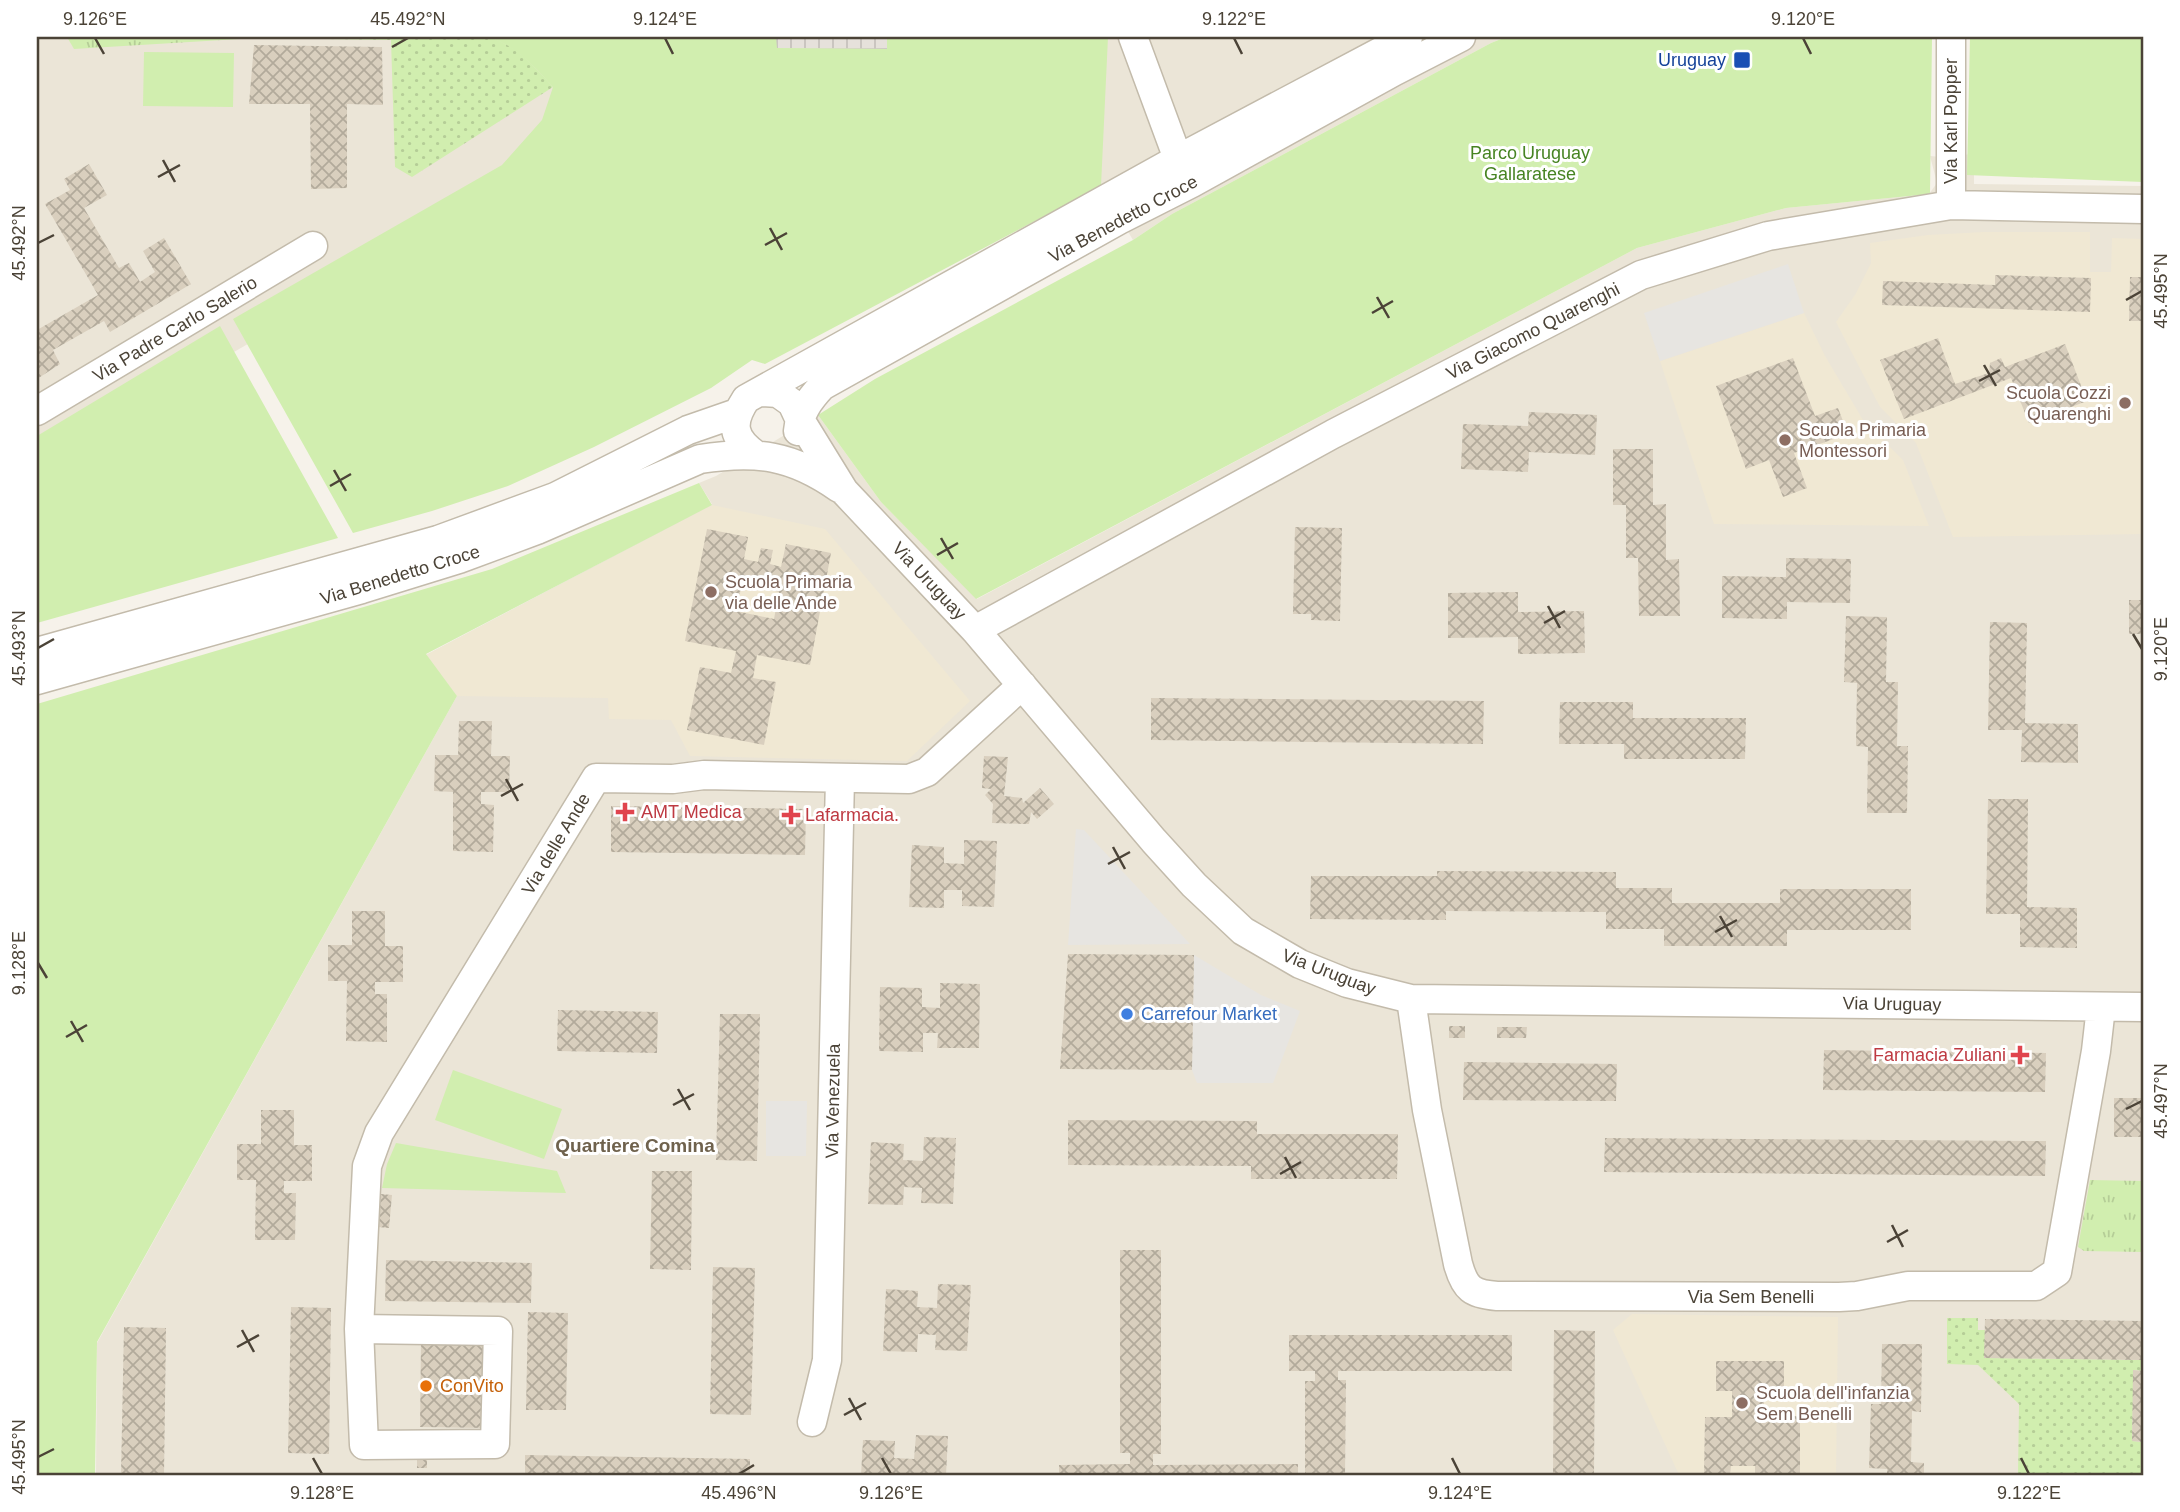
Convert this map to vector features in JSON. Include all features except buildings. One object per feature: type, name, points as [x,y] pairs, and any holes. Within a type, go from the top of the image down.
[{"type":"street","points":[[1133,37],[1178,159],[1192,183]]},
{"type":"street","name":"Via Benedetto Croce","points":[[762,392],[1178,159],[1408,37]]},
{"type":"street","name":"Via Benedetto Croce","points":[[799,418],[809,399],[822,386],[1119,220],[1461,37]]},
{"type":"street","name":"Via Karl Popper","points":[[1951,37],[1951,205]]},
{"type":"street","name":"Via Giacomo Quarenghi","points":[[975,630],[1333,435],[1641,275],[1768,236],[1951,205],[2143,209]]},
{"type":"street","name":"Via Padre Carlo Salerio","points":[[37,411],[313,247]]},
{"type":"street","points":[[764,455],[788,449],[798,435],[799,418],[792,403],[778,393],[762,392],[746,399],[737,413],[735,429],[742,445],[764,455],[820,474],[844,491]]},
{"type":"street","name":"Via Benedetto Croce","points":[[37,652],[438,540],[555,497],[688,430],[737,413]]},
{"type":"street","name":"Via Uruguay","points":[[799,418],[844,491],[975,630],[1194,885],[1243,931],[1283,955],[1326,975],[1375,992],[1411,999],[2143,1007]]},
{"type":"street","name":"Via Benedetto Croce","points":[[37,680],[362,589],[459,558],[537,530],[700,459],[729,455],[764,455]]},
{"type":"street","name":"Via delle Ande","points":[[359,1329],[498,1331],[495,1444],[364,1445],[359,1329],[367,1166],[379,1133],[596,778],[673,779],[704,775],[909,779],[927,772],[1022,685]]},
{"type":"street","name":"Via Venezuela","points":[[812,1422],[827,1360],[841,778]]},
{"type":"street","name":"Via Sem Benelli","points":[[1411,999],[1427,1110],[1458,1264],[1466,1286],[1475,1292],[1497,1296],[1839,1297],[1908,1286],[2036,1286],[2057,1272],[2096,1051],[2101,1007]]},
{"type":"shaded area","points":[[37,37],[1506,37],[1172,214],[1133,240],[1101,186],[670,100],[37,466]]},
{"type":"shaded area","points":[[776,37],[887,37],[887,49],[776,48]]},
{"type":"shaded area","points":[[1974,153],[1974,184],[2143,186],[2143,1475],[96,1475],[97,1343],[457,696],[426,655],[712,504],[699,483],[716,476],[818,415],[881,502],[977,599],[1637,248],[1786,208],[1929,194],[1937,183],[1930,156],[1951,158]]},
{"type":"shaded area","points":[[2090,232],[2090,272],[2111,272],[2112,238],[2143,239],[2143,534],[1953,537],[1916,443],[1880,407],[1836,322],[1855,295],[1871,263],[1870,243],[1928,235]]},
{"type":"shaded area","points":[[1788,264],[1804,313],[1660,361],[1644,313]]},
{"type":"shaded area","name":"Scuola Primaria Montessori","points":[[1804,313],[1825,356],[1863,420],[1903,460],[1929,526],[1714,524],[1660,361]]},
{"type":"shaded area","name":"Scuola Primaria via delle Ande","points":[[712,505],[825,529],[970,701],[907,761],[690,756],[671,720],[609,719],[608,698],[457,696],[426,655]]},
{"type":"shaded area","points":[[1076,829],[1084,830],[1190,944],[1068,945]]},
{"type":"shaded area","name":"Carrefour Market","points":[[1194,955],[1261,995],[1300,1011],[1273,1083],[1197,1083],[1192,1070]]},
{"type":"shaded area","points":[[766,1101],[807,1101],[806,1156],[766,1156]]},
{"type":"shaded area","name":"Scuola dell'infanzia Sem Benelli","points":[[1632,1314],[1838,1317],[1836,1475],[1679,1475],[1613,1330]]},
{"type":"green space","points":[[67,37],[256,37],[256,38],[74,49]]},
{"type":"green space","points":[[256,37],[489,37],[517,51],[553,87],[412,177],[395,167],[391,40]]},
{"type":"green space","points":[[489,37],[776,37],[777,48],[887,49],[887,37],[1108,37],[1101,186],[765,364],[752,360],[711,388],[594,447],[508,486],[353,533],[233,319],[502,165],[542,120],[553,87],[517,52]]},
{"type":"green space","name":"Parco Uruguay Gallaratese","points":[[1506,37],[1932,37],[1930,194],[1786,208],[1637,248],[976,599],[881,502],[818,415],[875,379],[1133,240],[1172,214]]},
{"type":"green space","points":[[1970,37],[2143,37],[2143,182],[1967,175]]},
{"type":"green space","points":[[144,52],[234,53],[233,107],[143,106]]},
{"type":"green space","points":[[220,326],[338,538],[37,623],[37,436]]},
{"type":"green space","points":[[699,483],[712,505],[426,654],[457,696],[97,1342],[95,1475],[37,1475],[37,704],[492,569]]},
{"type":"green space","points":[[453,1070],[562,1109],[544,1159],[435,1120]]},
{"type":"green space","points":[[396,1143],[557,1171],[566,1193],[382,1188],[387,1164]]},
{"type":"green space","points":[[2090,1180],[2143,1181],[2143,1252],[2084,1251],[2078,1247]]},
{"type":"green space","points":[[1947,1318],[1978,1318],[1978,1330],[1985,1330],[1985,1358],[2143,1360],[2143,1371],[2134,1370],[2132,1441],[2143,1442],[2143,1475],[2018,1475],[2019,1404],[1978,1365],[1947,1364]]},
{"type":"place","name":"Uruguay","points":[[1742,60]]},
{"type":"place","name":"Scuola Cozzi Quarenghi","points":[[2125,403]]},
{"type":"place","name":"Scuola Primaria Montessori","points":[[1785,440]]},
{"type":"place","name":"Scuola Primaria via delle Ande","points":[[711,592]]},
{"type":"place","name":"AMT Medica","points":[[625,812]]},
{"type":"place","name":"Lafarmacia.","points":[[791,815]]},
{"type":"place","name":"Carrefour Market","points":[[1127,1014]]},
{"type":"place","name":"Farmacia Zuliani","points":[[2020,1055]]},
{"type":"place","name":"ConVito","points":[[426,1386]]},
{"type":"place","name":"Scuola dell'infanzia Sem Benelli","points":[[1742,1403]]},
{"type":"district","name":"Quartiere Comina","points":[[635,1145]]}]
